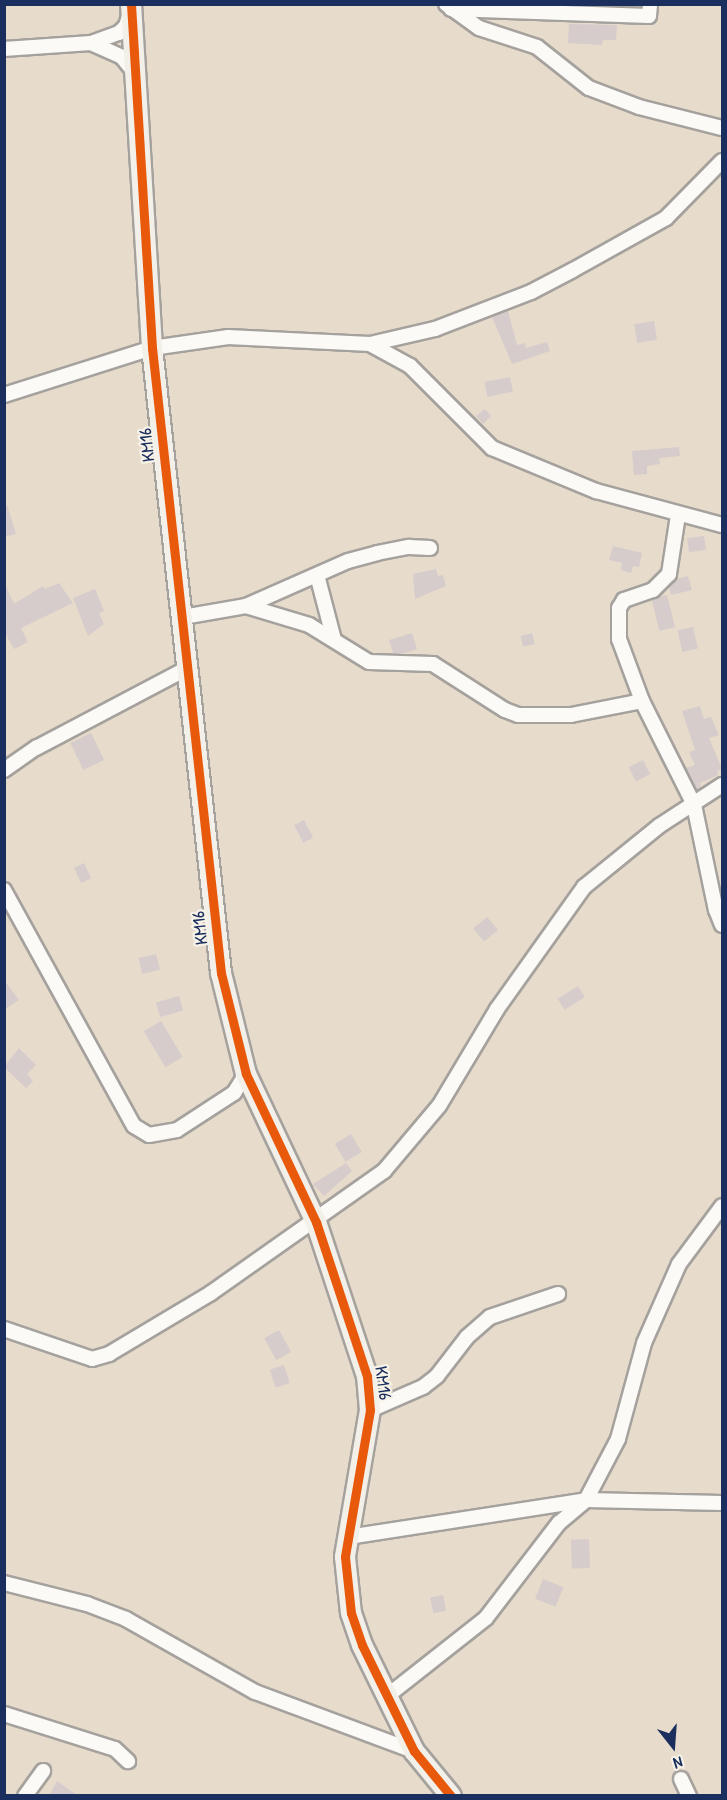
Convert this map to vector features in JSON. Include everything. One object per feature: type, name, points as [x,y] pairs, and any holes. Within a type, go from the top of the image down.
[{"type":"street","points":[[452,6],[649,16],[650,4]]},
{"type":"street","points":[[452,6],[479,28],[537,47],[589,88],[639,107],[723,128]]},
{"type":"street","points":[[4,49],[91,43],[126,26],[131,7]]},
{"type":"street","name":"KM16","points":[[131,7],[152,348],[221,973],[246,1074],[316,1222],[356,1335],[370,1410],[348,1537],[345,1583],[351,1613],[386,1697],[414,1751],[451,1796]]},
{"type":"street","points":[[91,43],[122,57],[134,72]]},
{"type":"street","points":[[4,395],[152,348],[248,335],[370,344],[435,329],[562,276],[666,218],[723,161]]},
{"type":"street","points":[[370,344],[410,366],[433,394],[492,448],[596,491],[678,515],[723,525]]},
{"type":"street","points":[[678,515],[669,574],[663,584],[624,600],[619,608],[621,652],[642,701],[694,805],[716,910],[723,925]]},
{"type":"street","points":[[183,617],[246,606],[317,575],[376,553],[409,547],[430,548]]},
{"type":"street","points":[[317,575],[334,640]]},
{"type":"street","points":[[246,606],[277,613],[334,640],[369,662],[402,666],[425,663],[443,668],[505,711],[518,715],[571,715],[642,701]]},
{"type":"street","points":[[4,770],[36,747],[188,668]]},
{"type":"street","points":[[4,1329],[92,1359],[109,1354],[212,1293],[316,1222],[384,1171],[414,1139],[439,1106],[497,1009],[584,887],[659,826],[723,785]]},
{"type":"street","points":[[4,890],[134,1126],[149,1135],[177,1130],[234,1093],[246,1074]]},
{"type":"street","points":[[386,1697],[486,1618],[558,1523],[586,1500],[618,1439],[644,1343],[679,1264],[722,1206]]},
{"type":"street","points":[[370,1410],[437,1376],[467,1337],[490,1317],[558,1294]]},
{"type":"street","points":[[348,1537],[586,1500],[723,1503]]},
{"type":"street","points":[[4,1583],[87,1604],[126,1618],[255,1692],[414,1751]]},
{"type":"street","points":[[4,1714],[115,1749],[128,1761]]},
{"type":"street","points":[[25,1796],[44,1772]]},
{"type":"street","points":[[681,1779],[689,1796]]},
{"type":"building","points":[[569,24],[617,25],[616,40],[603,40],[602,45],[568,43]]},
{"type":"building","points":[[508,311],[517,345],[525,343],[526,348],[547,342],[550,351],[512,364],[492,317]]},
{"type":"building","points":[[654,321],[657,340],[637,343],[634,324]]},
{"type":"building","points":[[510,377],[513,392],[487,397],[484,382]]},
{"type":"building","points":[[485,409],[491,416],[483,424],[476,416]]},
{"type":"building","points":[[679,447],[680,456],[659,458],[660,464],[647,466],[647,474],[634,475],[632,451]]},
{"type":"building","points":[[7,505],[16,534],[4,537],[4,506]]},
{"type":"building","points":[[704,536],[706,550],[689,552],[687,538]]},
{"type":"building","points":[[613,546],[642,553],[639,567],[633,566],[631,573],[621,570],[622,563],[609,560]]},
{"type":"building","points":[[436,569],[438,576],[443,575],[446,586],[415,599],[413,574]]},
{"type":"building","points":[[688,576],[692,590],[671,595],[669,587],[676,579]]},
{"type":"building","points":[[4,582],[14,604],[43,586],[45,589],[59,583],[73,603],[21,628],[28,642],[14,649],[4,631]]},
{"type":"building","points":[[95,589],[104,611],[99,613],[104,624],[88,636],[73,598]]},
{"type":"building","points":[[667,595],[675,627],[659,631],[651,599]]},
{"type":"building","points":[[693,627],[698,648],[682,652],[677,631]]},
{"type":"building","points":[[412,633],[417,649],[394,656],[389,640]]},
{"type":"building","points":[[532,633],[535,644],[523,647],[520,636]]},
{"type":"building","points":[[700,706],[704,719],[711,717],[719,735],[709,738],[722,769],[717,771],[718,775],[700,783],[701,788],[697,791],[686,768],[695,765],[689,752],[695,750],[682,711]]},
{"type":"building","points":[[91,733],[104,760],[83,770],[70,743]]},
{"type":"building","points":[[643,760],[650,774],[636,782],[629,767]]},
{"type":"building","points":[[304,820],[313,838],[303,843],[294,825]]},
{"type":"building","points":[[84,863],[91,878],[81,883],[74,868]]},
{"type":"building","points":[[487,917],[498,930],[484,942],[473,929]]},
{"type":"building","points":[[156,954],[160,970],[142,974],[139,958]]},
{"type":"building","points":[[4,980],[19,1000],[4,1010]]},
{"type":"building","points":[[578,986],[585,997],[565,1010],[558,999]]},
{"type":"building","points":[[179,996],[183,1010],[160,1017],[156,1003]]},
{"type":"building","points":[[161,1021],[183,1057],[165,1067],[144,1031]]},
{"type":"building","points":[[19,1048],[36,1065],[27,1074],[33,1081],[26,1088],[4,1067]]},
{"type":"building","points":[[351,1134],[362,1152],[346,1162],[335,1144]]},
{"type":"building","points":[[346,1163],[352,1171],[324,1196],[313,1184]]},
{"type":"building","points":[[279,1330],[291,1352],[276,1360],[264,1338]]},
{"type":"building","points":[[284,1365],[290,1383],[276,1388],[270,1370]]},
{"type":"building","points":[[589,1539],[590,1568],[572,1569],[571,1540]]},
{"type":"building","points":[[543,1579],[563,1587],[556,1607],[535,1598]]},
{"type":"building","points":[[443,1595],[446,1611],[433,1613],[430,1597]]},
{"type":"building","points":[[57,1781],[78,1796],[49,1796]]},
{"type":"cycle path","points":[[131,4],[152,348],[221,973],[246,1074],[316,1222],[367,1376],[370,1410],[345,1557],[351,1613],[362,1645],[414,1751],[451,1796]]}]
